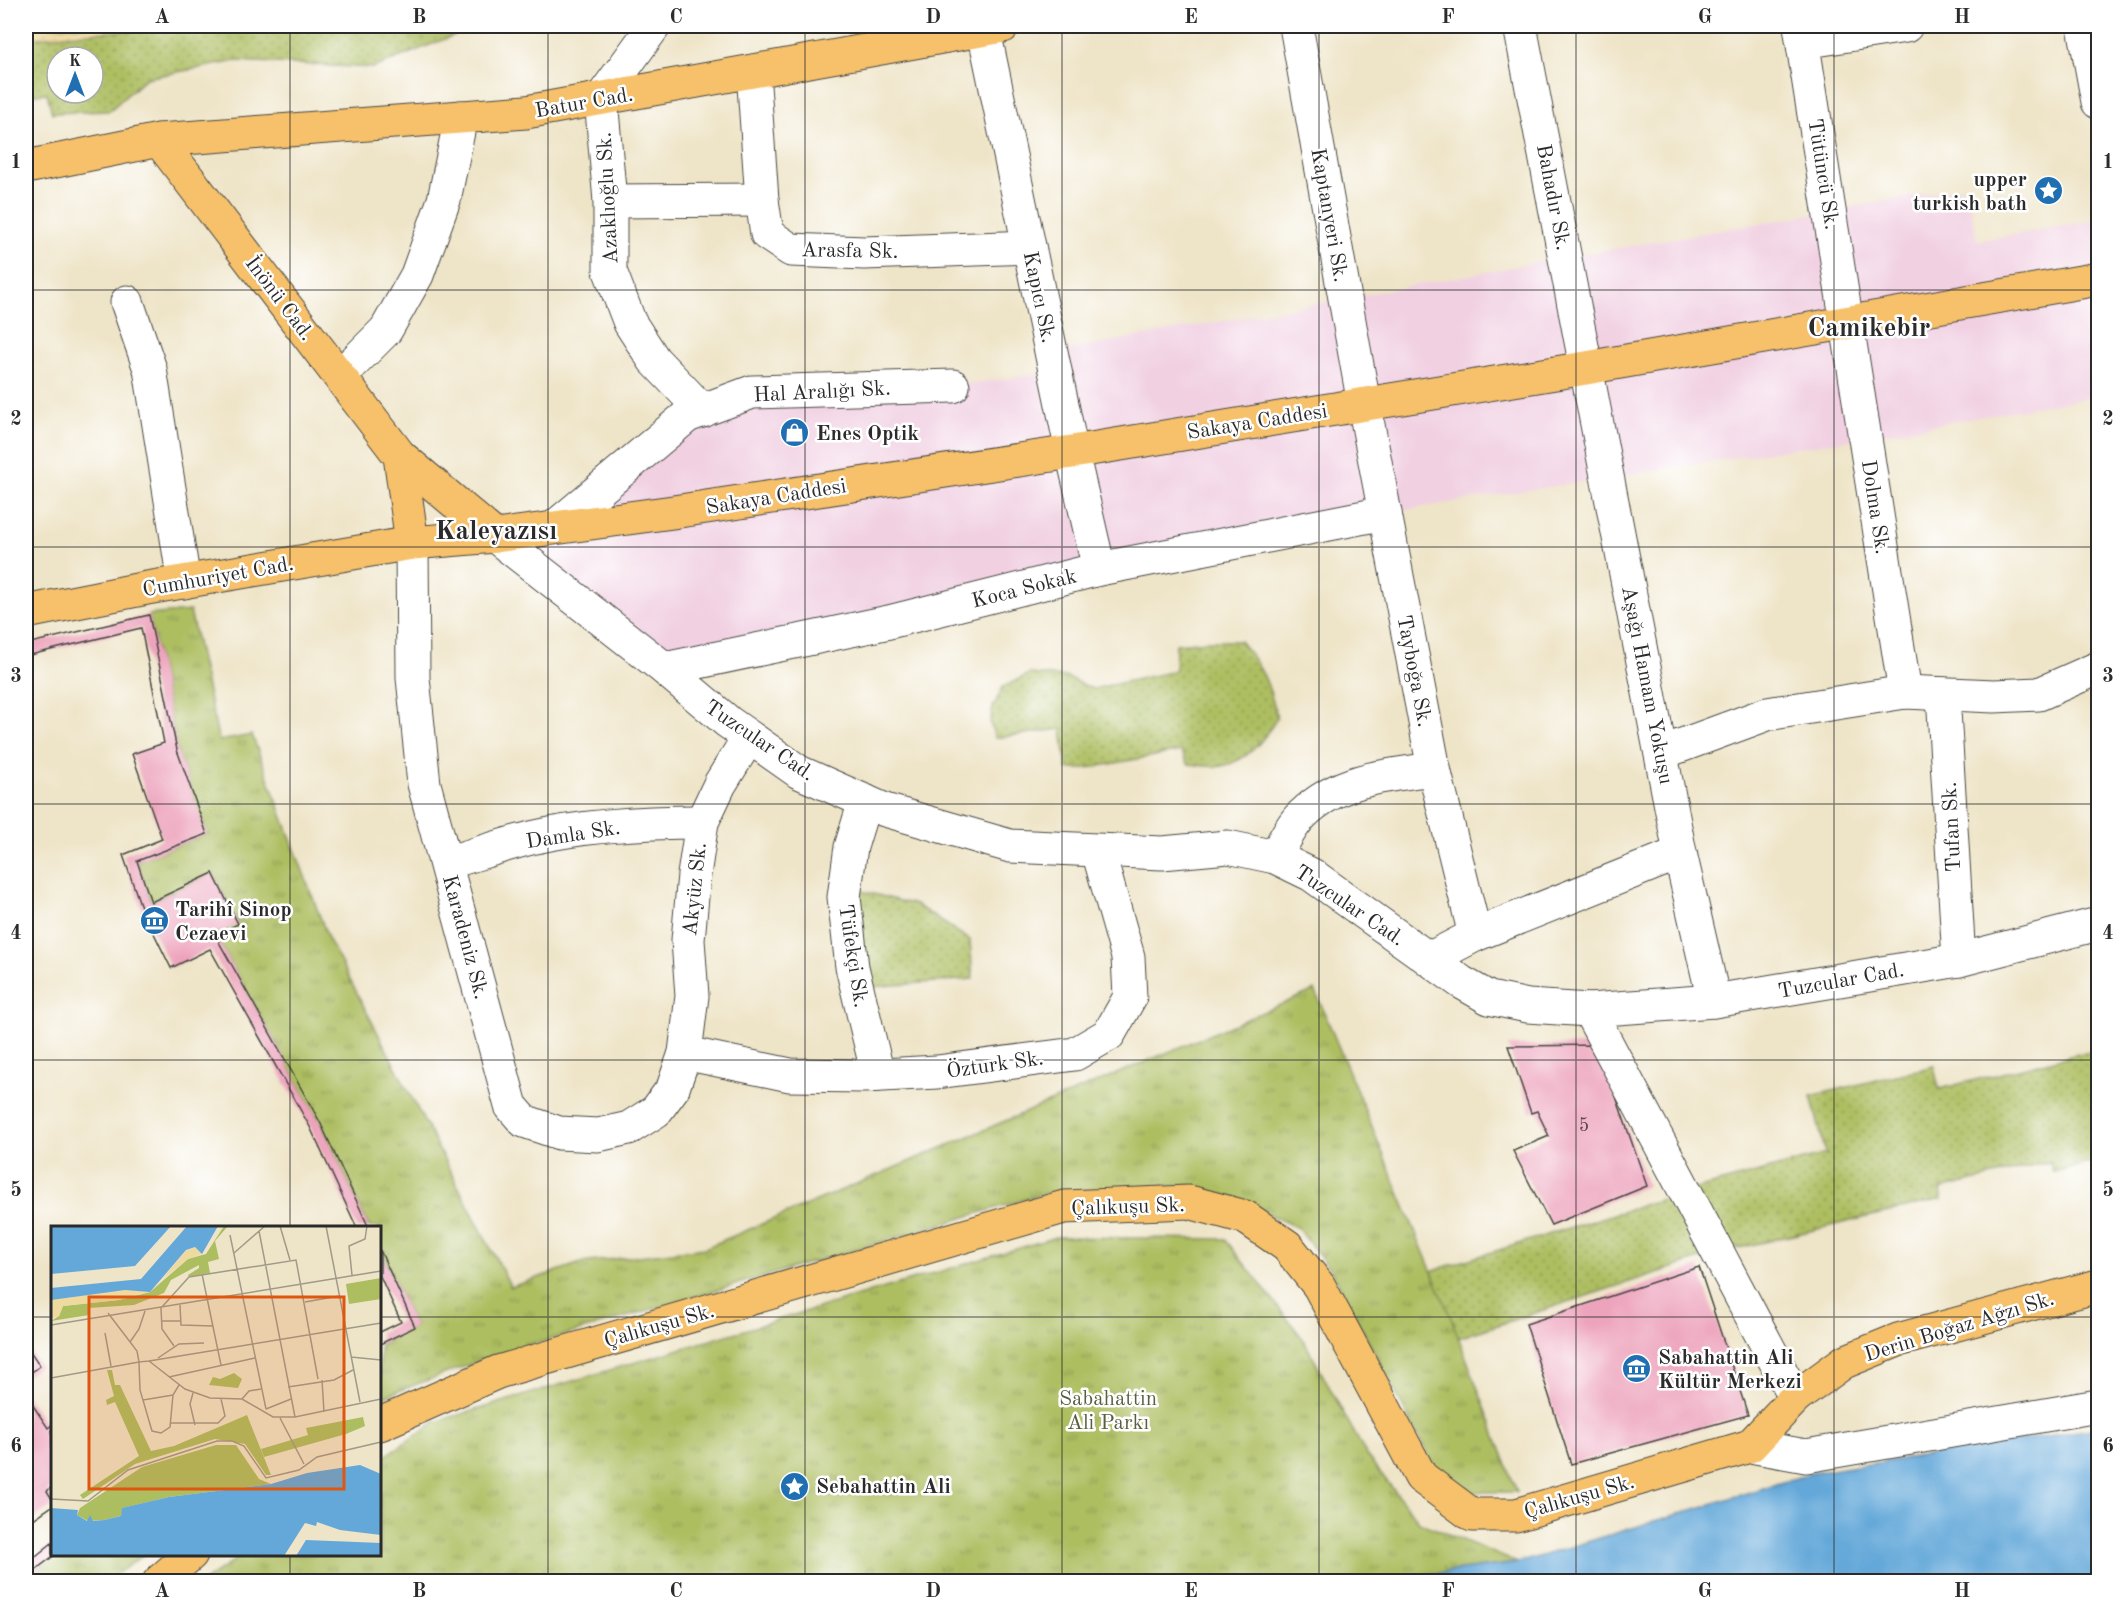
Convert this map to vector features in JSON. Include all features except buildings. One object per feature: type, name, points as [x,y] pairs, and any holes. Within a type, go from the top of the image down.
[{"type":"main road","name":"Batur Cad.","points":[[26,167],[159,140],[526,112],[990,27]]},
{"type":"main road","name":"İnönü Cad.","points":[[159,140],[400,456],[495,536]]},
{"type":"main road","name":"Sakaya Caddesi","points":[[412,543],[495,536],[673,512],[1072,452],[1586,368],[2098,279]]},
{"type":"main road","name":"İnönü Cad.","points":[[400,456],[412,543]]},
{"type":"main road","name":"Cumhuriyet Cad.","points":[[26,612],[412,543]]},
{"type":"main road","name":"Çalıkuşu Sk.","points":[[381,1424],[498,1372],[1064,1207],[1189,1202],[1245,1216],[1287,1246],[1319,1286],[1420,1477],[1472,1515],[1516,1515],[1750,1446]]},
{"type":"main road","name":"Derin Boğaz Ağzı Sk.","points":[[1795,1398],[1844,1362],[1898,1340],[2098,1286]]},
{"type":"main road","points":[[1750,1446],[1795,1398]]},
{"type":"main road","points":[[159,1581],[189,1556]]},
{"type":"street","points":[[601,99],[654,26]]},
{"type":"street","name":"Kaptanyeri Sk.","points":[[1296,26],[1364,404]]},
{"type":"street","name":"Bahadır Sk.","points":[[1520,26],[1586,368]]},
{"type":"street","points":[[1801,34],[1906,26]]},
{"type":"street","points":[[2084,26],[2098,102]]},
{"type":"street","name":"Kapıcı Sk.","points":[[990,27],[1029,247],[1099,569]]},
{"type":"street","name":"Tütüncü Sk.","points":[[1801,34],[1847,322]]},
{"type":"street","name":"Arasfa Sk.","points":[[753,71],[762,200],[767,234],[791,250],[864,253],[1029,247]]},
{"type":"street","name":"Azaklıoğlu Sk.","points":[[601,99],[610,201],[610,271],[630,322],[654,360],[703,411]]},
{"type":"street","points":[[339,376],[387,330],[417,275],[444,200],[461,117]]},
{"type":"street","points":[[610,201],[762,200]]},
{"type":"street","points":[[127,302],[150,369],[184,582]]},
{"type":"street","name":"Dolma Sk.","points":[[1847,322],[1905,692]]},
{"type":"street","name":"Aşağı Hamam Yokuşu","points":[[1586,368],[1680,853],[1714,1001]]},
{"type":"street","name":"Hal Aralığı Sk.","points":[[555,527],[687,416],[752,392],[953,386]]},
{"type":"street","name":"Tayboğa Sk.","points":[[1364,404],[1434,769],[1475,935]]},
{"type":"street","name":"Koca Sokak","points":[[665,669],[889,622],[1099,569],[1384,513]]},
{"type":"street","name":"Tuzcular Cad.","points":[[495,536],[665,669],[728,722],[799,772],[885,810],[1010,846],[1098,852],[1162,853],[1228,847],[1275,857],[1312,875],[1461,982],[1488,998],[1528,1006],[1589,1010],[1714,1001],[1959,960],[2098,924]]},
{"type":"street","name":"Karadeniz Sk.","points":[[412,543],[413,678],[424,784],[511,1106],[524,1121],[559,1133],[598,1135],[629,1128],[656,1111],[673,1088],[685,1053]]},
{"type":"street","points":[[1661,753],[1767,714],[1905,692],[1994,696],[2039,694],[2098,668]]},
{"type":"street","name":"Tufan Sk.","points":[[1943,694],[1959,960]]},
{"type":"street","name":"Akyüz Sk.","points":[[685,1053],[692,996],[688,940],[702,822],[720,784],[749,737]]},
{"type":"street","points":[[1275,857],[1302,815],[1331,792],[1373,777],[1434,769]]},
{"type":"street","name":"Tüfekçi Sk.","points":[[865,801],[851,847],[844,897],[852,967],[878,1075]]},
{"type":"street","name":"Damla Sk.","points":[[446,863],[532,838],[611,826],[702,822]]},
{"type":"street","name":"Özturk Sk.","points":[[685,1053],[790,1075],[937,1072],[1074,1054],[1109,1034],[1130,997],[1128,957],[1098,852]]},
{"type":"street","points":[[1429,959],[1475,935],[1680,853]]},
{"type":"street","points":[[1589,1010],[1795,1398]]},
{"type":"street","points":[[1750,1446],[1806,1456],[2098,1406]]},
{"type":"shaded area","points":[[1967,187],[1977,241],[2098,220],[2098,396],[1865,437],[1385,513],[665,669],[495,536],[555,527],[687,416],[1055,372],[1052,353],[1566,257]]},
{"type":"green space","points":[[268,26],[477,26],[373,68],[236,61],[146,78],[109,111],[52,113],[50,105],[105,105],[105,45],[45,45],[45,93],[26,95],[26,39],[125,31],[227,31]]},
{"type":"green space","points":[[190,611],[219,741],[252,735],[328,938],[511,1287],[581,1263],[705,1248],[1315,990],[1451,1318],[1517,1492],[1473,1492],[1434,1466],[1333,1273],[1298,1228],[1235,1198],[1189,1185],[1050,1192],[490,1357],[381,1398],[381,1344],[415,1327],[381,1252],[381,1226],[369,1226],[320,1122],[215,935],[238,923],[213,873],[151,902],[137,861],[207,834],[177,750],[149,615]]},
{"type":"green space","points":[[1240,641],[1264,676],[1277,718],[1255,748],[1232,763],[1214,767],[1188,764],[1181,751],[1083,769],[1067,769],[1062,729],[995,738],[990,723],[993,707],[1003,687],[1029,674],[1066,677],[1093,689],[1175,671],[1176,644]]},
{"type":"green space","points":[[846,887],[916,905],[970,940],[973,979],[857,988]]},
{"type":"green space","points":[[2098,1049],[2098,1161],[2053,1172],[2050,1162],[1940,1189],[1942,1199],[1718,1253],[1458,1338],[1431,1271],[1685,1192],[1826,1154],[1811,1096],[1934,1066],[1939,1089]]},
{"type":"green space","name":"Sabahattin Ali Parkı","points":[[1056,1237],[1225,1239],[1303,1339],[1367,1456],[1419,1522],[1518,1563],[1371,1582],[203,1582],[241,1556],[381,1556],[381,1459],[435,1422]]},
{"type":"green space","points":[[55,1556],[142,1556],[107,1581],[26,1581],[26,1577]]},
{"type":"sand","points":[[26,26],[268,26],[227,31],[158,30],[26,39]]},
{"type":"water","points":[[2098,1428],[2098,1581],[1371,1581],[1518,1563],[1812,1473]]},
{"type":"place","name":"upper turkish bath","points":[[2048,191]]},
{"type":"place","name":"Enes Optik","points":[[795,433]]},
{"type":"place","name":"Tarihî Sinop Cezaevi","points":[[154,921]]},
{"type":"place","name":"Sabahattin Ali Kültür Merkezi","points":[[1637,1369]]},
{"type":"place","name":"Sebahattin Ali","points":[[795,1486]]},
{"type":"district","name":"Camikebir","points":[[1869,327]]},
{"type":"district","name":"Kaleyazısı","points":[[496,530]]}]
